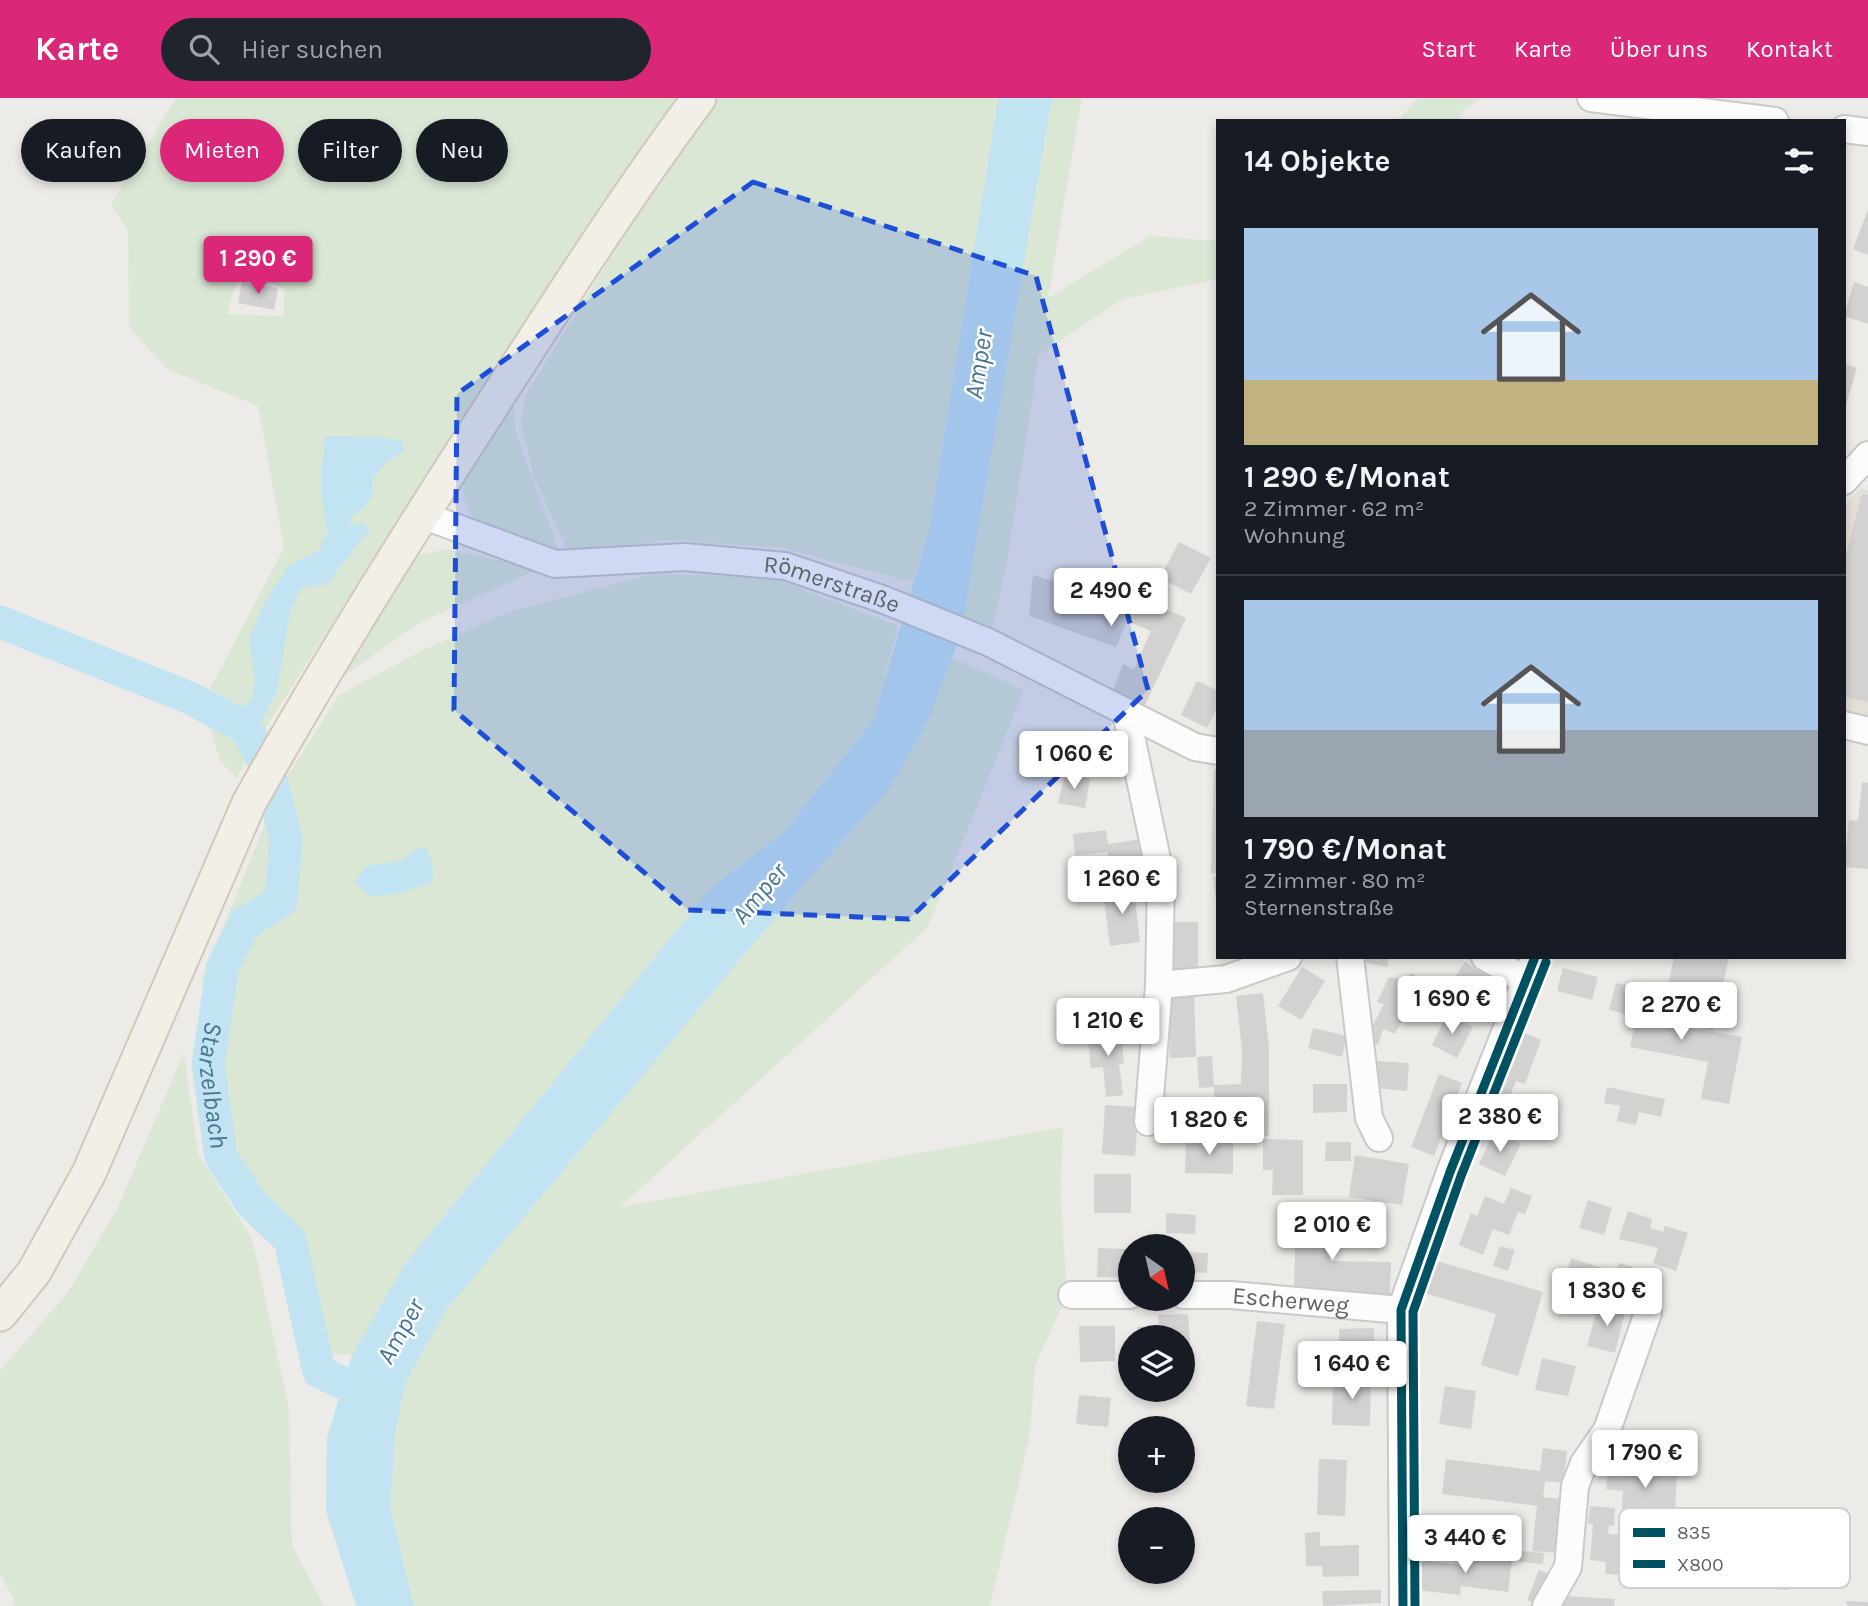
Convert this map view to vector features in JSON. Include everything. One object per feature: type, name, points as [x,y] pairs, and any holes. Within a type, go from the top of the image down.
[{"type":"main road","points":[[0,1314],[34,1272],[89,1173],[265,774],[360,610],[616,212],[699,98]]},
{"type":"street","points":[[1591,98],[1759,119]]},
{"type":"street","points":[[1846,129],[1868,132]]},
{"type":"street","points":[[1846,479],[1868,454]]},
{"type":"street","name":"Römerstraße","points":[[422,515],[555,564],[685,557],[785,566],[988,642],[1195,747],[1216,751]]},
{"type":"street","points":[[1126,713],[1161,878],[1159,985],[1148,1122]]},
{"type":"street","points":[[1846,726],[1868,732]]},
{"type":"street","points":[[1159,985],[1226,979],[1282,959]]},
{"type":"street","points":[[1350,959],[1369,1118],[1379,1138]]},
{"type":"street","points":[[1403,1606],[1401,1310],[1447,1179],[1530,969],[1492,959]]},
{"type":"street","points":[[1072,1295],[1118,1294]]},
{"type":"street","name":"Escherweg","points":[[1195,1295],[1231,1295],[1401,1310]]},
{"type":"street","points":[[1546,1606],[1568,1567],[1575,1486],[1584,1463],[1607,1430],[1648,1313]]},
{"type":"highlighted area","points":[[753,182],[1036,276],[1148,690],[909,919],[688,910],[454,710],[457,394]]},
{"type":"shaded area","points":[[1861,488],[1868,490],[1868,721],[1846,717],[1846,503]]},
{"type":"green space","points":[[176,98],[683,98],[500,360],[262,734],[205,698],[284,548],[258,406],[167,369],[129,327],[128,231],[111,204],[124,182],[146,182],[146,147],[160,124],[160,182],[284,182],[284,119],[163,119]],"holes":[[[240,269],[284,289],[284,316],[227,314]]]},
{"type":"green space","points":[[715,98],[998,98],[929,530],[912,582],[782,548],[668,540],[569,553],[534,477],[521,424],[525,396],[688,132]]},
{"type":"green space","points":[[1052,98],[1082,98],[1048,298],[1150,236],[1216,241],[1216,279],[1123,299],[1039,355],[1007,562],[992,629],[964,617]]},
{"type":"green space","points":[[1418,98],[1481,98],[1462,111],[1460,119],[1399,119]]},
{"type":"green space","points":[[514,406],[515,430],[559,551],[489,532],[471,516],[464,498],[463,478]]},
{"type":"green space","points":[[445,549],[539,569],[421,622],[326,688],[399,576],[418,556]]},
{"type":"green space","points":[[653,574],[770,577],[898,626],[873,720],[784,832],[712,887],[405,1264],[352,1355],[331,1354],[301,1235],[260,1192],[231,1150],[214,1064],[211,998],[201,981],[272,807],[283,783],[339,695],[423,650],[509,612]]},
{"type":"green space","points":[[952,658],[1024,690],[928,927],[620,1207],[1063,1127],[1061,1199],[1067,1295],[1035,1366],[1030,1435],[990,1606],[414,1606],[390,1507],[395,1436],[405,1384],[446,1310],[804,884],[889,789],[926,726]]},
{"type":"green space","points":[[206,714],[252,750],[236,778],[220,761]]},
{"type":"green space","points":[[184,1052],[198,1154],[252,1238],[289,1408],[292,1545],[324,1606],[13,1606],[14,1598],[0,1575],[0,1371],[68,1292],[117,1209]]},
{"type":"water","name":"Amper","points":[[998,98],[1052,98],[964,617],[952,658],[926,726],[889,789],[804,884],[446,1310],[405,1384],[395,1436],[390,1507],[414,1606],[356,1606],[326,1511],[327,1438],[352,1355],[405,1264],[712,887],[784,832],[873,720],[929,530]]},
{"type":"water","points":[[325,436],[378,437],[402,441],[404,451],[389,460],[373,478],[372,496],[364,508],[351,517],[349,524],[363,523],[370,529],[327,584],[302,587],[291,608],[277,692],[250,742],[203,710],[207,701],[237,710],[252,700],[255,682],[249,638],[264,604],[288,566],[320,550],[322,540],[328,533],[322,485]]},
{"type":"water","points":[[414,849],[427,849],[433,864],[432,882],[402,893],[369,896],[355,882],[367,865],[403,861]]},
{"type":"building","points":[[1868,209],[1868,255],[1853,249]]},
{"type":"building","points":[[242,282],[278,288],[274,310],[238,303]]},
{"type":"building","points":[[1854,282],[1868,287],[1868,324],[1846,317]]},
{"type":"building","points":[[1846,365],[1857,368],[1846,405]]},
{"type":"building","points":[[1862,494],[1868,495],[1868,702],[1846,697],[1846,554]]},
{"type":"building","points":[[1179,542],[1211,558],[1191,594],[1160,578]]},
{"type":"building","points":[[1033,575],[1120,602],[1125,590],[1186,618],[1145,705],[1113,690],[1123,664],[1134,669],[1151,631],[1127,621],[1116,647],[1029,616]]},
{"type":"building","points":[[1197,681],[1216,690],[1216,709],[1207,728],[1181,715]]},
{"type":"building","points":[[1214,769],[1216,769],[1216,873],[1211,873]]},
{"type":"building","points":[[1065,774],[1090,779],[1085,808],[1058,803]]},
{"type":"building","points":[[1862,782],[1868,783],[1868,869],[1846,867],[1849,820],[1858,821]]},
{"type":"building","points":[[1106,830],[1108,844],[1142,839],[1145,864],[1110,869],[1108,852],[1075,855],[1073,834]]},
{"type":"building","points":[[1216,876],[1216,901],[1213,877]]},
{"type":"building","points":[[1134,887],[1140,942],[1110,946],[1103,891]]},
{"type":"building","points":[[1168,922],[1198,922],[1198,978],[1167,977]]},
{"type":"building","points":[[1358,959],[1389,959],[1387,967]]},
{"type":"building","points":[[1674,959],[1729,959],[1713,1031],[1661,1020]]},
{"type":"building","points":[[1465,962],[1493,980],[1475,1007],[1447,989]]},
{"type":"building","points":[[1302,967],[1325,981],[1301,1020],[1278,1006]]},
{"type":"building","points":[[1563,968],[1598,977],[1592,1000],[1557,991]]},
{"type":"building","points":[[1411,973],[1420,979],[1409,996],[1414,999],[1395,1034],[1383,1029],[1378,1045],[1366,1038],[1384,1004],[1377,1002],[1389,977],[1406,980]]},
{"type":"building","points":[[1616,983],[1656,993],[1649,1020],[1742,1037],[1729,1104],[1701,1099],[1708,1062],[1630,1047],[1636,1017],[1609,1010]]},
{"type":"building","points":[[1194,992],[1196,1057],[1170,1058],[1168,993]]},
{"type":"building","points":[[1263,993],[1269,1047],[1269,1136],[1239,1137],[1238,1115],[1215,1116],[1214,1085],[1241,1084],[1242,1050],[1236,996]]},
{"type":"building","points":[[1447,1014],[1473,1027],[1457,1058],[1432,1045]]},
{"type":"building","points":[[1313,1028],[1347,1036],[1342,1057],[1308,1048]]},
{"type":"building","points":[[1121,1029],[1124,1063],[1119,1064],[1123,1095],[1106,1097],[1103,1067],[1091,1068],[1087,1033]]},
{"type":"building","points":[[1522,1032],[1541,1040],[1525,1084],[1516,1081],[1501,1118],[1491,1115]]},
{"type":"building","points":[[1212,1056],[1214,1087],[1199,1088],[1197,1057]]},
{"type":"building","points":[[1377,1061],[1409,1063],[1407,1091],[1374,1088]]},
{"type":"building","points":[[1439,1074],[1462,1083],[1434,1156],[1411,1147]]},
{"type":"building","points":[[1313,1084],[1347,1084],[1347,1112],[1313,1113]]},
{"type":"building","points":[[1607,1087],[1665,1099],[1661,1117],[1639,1112],[1636,1125],[1617,1121],[1620,1106],[1604,1103]]},
{"type":"building","points":[[1105,1105],[1139,1107],[1135,1156],[1102,1154]]},
{"type":"building","points":[[1494,1131],[1521,1144],[1505,1176],[1479,1164]]},
{"type":"building","points":[[1186,1139],[1233,1140],[1233,1174],[1185,1173]]},
{"type":"building","points":[[1263,1139],[1303,1140],[1303,1195],[1272,1195],[1273,1170],[1263,1170]]},
{"type":"building","points":[[1326,1142],[1351,1142],[1351,1161],[1325,1161]]},
{"type":"building","points":[[1355,1155],[1409,1164],[1402,1205],[1349,1197]]},
{"type":"building","points":[[1094,1174],[1131,1174],[1131,1213],[1094,1213]]},
{"type":"building","points":[[1511,1188],[1532,1196],[1525,1214],[1518,1212],[1509,1235],[1493,1229],[1483,1255],[1459,1245],[1471,1213],[1477,1216],[1485,1196],[1504,1204]]},
{"type":"building","points":[[1588,1200],[1612,1208],[1604,1235],[1579,1228]]},
{"type":"building","points":[[1296,1209],[1331,1209],[1330,1261],[1391,1262],[1390,1295],[1294,1293]]},
{"type":"building","points":[[1628,1211],[1652,1219],[1650,1228],[1663,1232],[1665,1226],[1688,1233],[1676,1271],[1653,1263],[1658,1248],[1619,1239]]},
{"type":"building","points":[[1166,1213],[1196,1215],[1195,1234],[1166,1233]]},
{"type":"building","points":[[1500,1246],[1515,1250],[1508,1271],[1493,1266]]},
{"type":"building","points":[[1098,1248],[1118,1249],[1118,1278],[1097,1277]]},
{"type":"building","points":[[1195,1252],[1208,1253],[1207,1273],[1195,1272]]},
{"type":"building","points":[[1571,1258],[1612,1271],[1605,1295],[1564,1282]]},
{"type":"building","points":[[1437,1261],[1543,1292],[1518,1376],[1481,1365],[1496,1314],[1427,1294]]},
{"type":"building","points":[[1619,1263],[1632,1267],[1626,1289],[1613,1285]]},
{"type":"building","points":[[1599,1302],[1626,1309],[1615,1353],[1587,1346]]},
{"type":"building","points":[[1188,1314],[1189,1325],[1159,1325],[1158,1315]]},
{"type":"building","points":[[1257,1321],[1285,1324],[1274,1409],[1246,1406]]},
{"type":"building","points":[[1079,1326],[1115,1326],[1115,1361],[1080,1362]]},
{"type":"building","points":[[1374,1328],[1374,1366],[1340,1367],[1339,1329]]},
{"type":"building","points":[[1542,1358],[1576,1366],[1568,1396],[1535,1390]]},
{"type":"building","points":[[1333,1376],[1371,1376],[1370,1426],[1332,1425]]},
{"type":"building","points":[[1445,1386],[1476,1391],[1471,1429],[1439,1424]]},
{"type":"building","points":[[1079,1395],[1111,1398],[1108,1427],[1076,1424]]},
{"type":"building","points":[[1543,1448],[1567,1451],[1563,1483],[1545,1481],[1543,1497],[1563,1499],[1557,1553],[1532,1551],[1537,1506],[1442,1494],[1446,1459],[1540,1471]]},
{"type":"building","points":[[1319,1459],[1347,1460],[1345,1516],[1317,1515]]},
{"type":"building","points":[[1608,1470],[1677,1474],[1675,1508],[1622,1508],[1623,1491],[1606,1489]]},
{"type":"building","points":[[1590,1506],[1615,1508],[1614,1526],[1609,1525],[1608,1534],[1619,1535],[1619,1575],[1605,1574],[1606,1562],[1590,1560],[1593,1524],[1588,1523]]},
{"type":"building","points":[[1320,1532],[1320,1546],[1359,1545],[1359,1576],[1323,1577],[1322,1566],[1306,1566],[1305,1533]]},
{"type":"building","points":[[1520,1551],[1544,1553],[1543,1564],[1519,1562]]},
{"type":"building","points":[[1463,1552],[1512,1560],[1508,1592],[1461,1586],[1460,1595],[1416,1590],[1419,1560],[1461,1565]]},
{"type":"building","points":[[1539,1570],[1557,1577],[1541,1606],[1527,1600]]},
{"type":"building","points":[[1381,1590],[1381,1603],[1323,1606],[1322,1591]]},
{"type":"building","points":[[1565,1596],[1615,1599],[1614,1606],[1555,1606],[1557,1602],[1564,1603]]},
{"type":"building","points":[[1846,1601],[1868,1602],[1868,1606],[1847,1606]]},
{"type":"waterway","name":"Starzelbach","points":[[0,622],[190,698],[246,728],[268,769],[286,839],[281,901],[245,923],[223,966],[208,1064],[221,1157],[252,1204],[290,1240],[319,1372],[366,1393]]},
{"type":"transit line","name":"835","points":[[1403,1606],[1401,1310],[1450,1172],[1534,959]]},
{"type":"transit line","name":"X800","points":[[1415,1606],[1413,1312],[1461,1176],[1546,962]]}]
